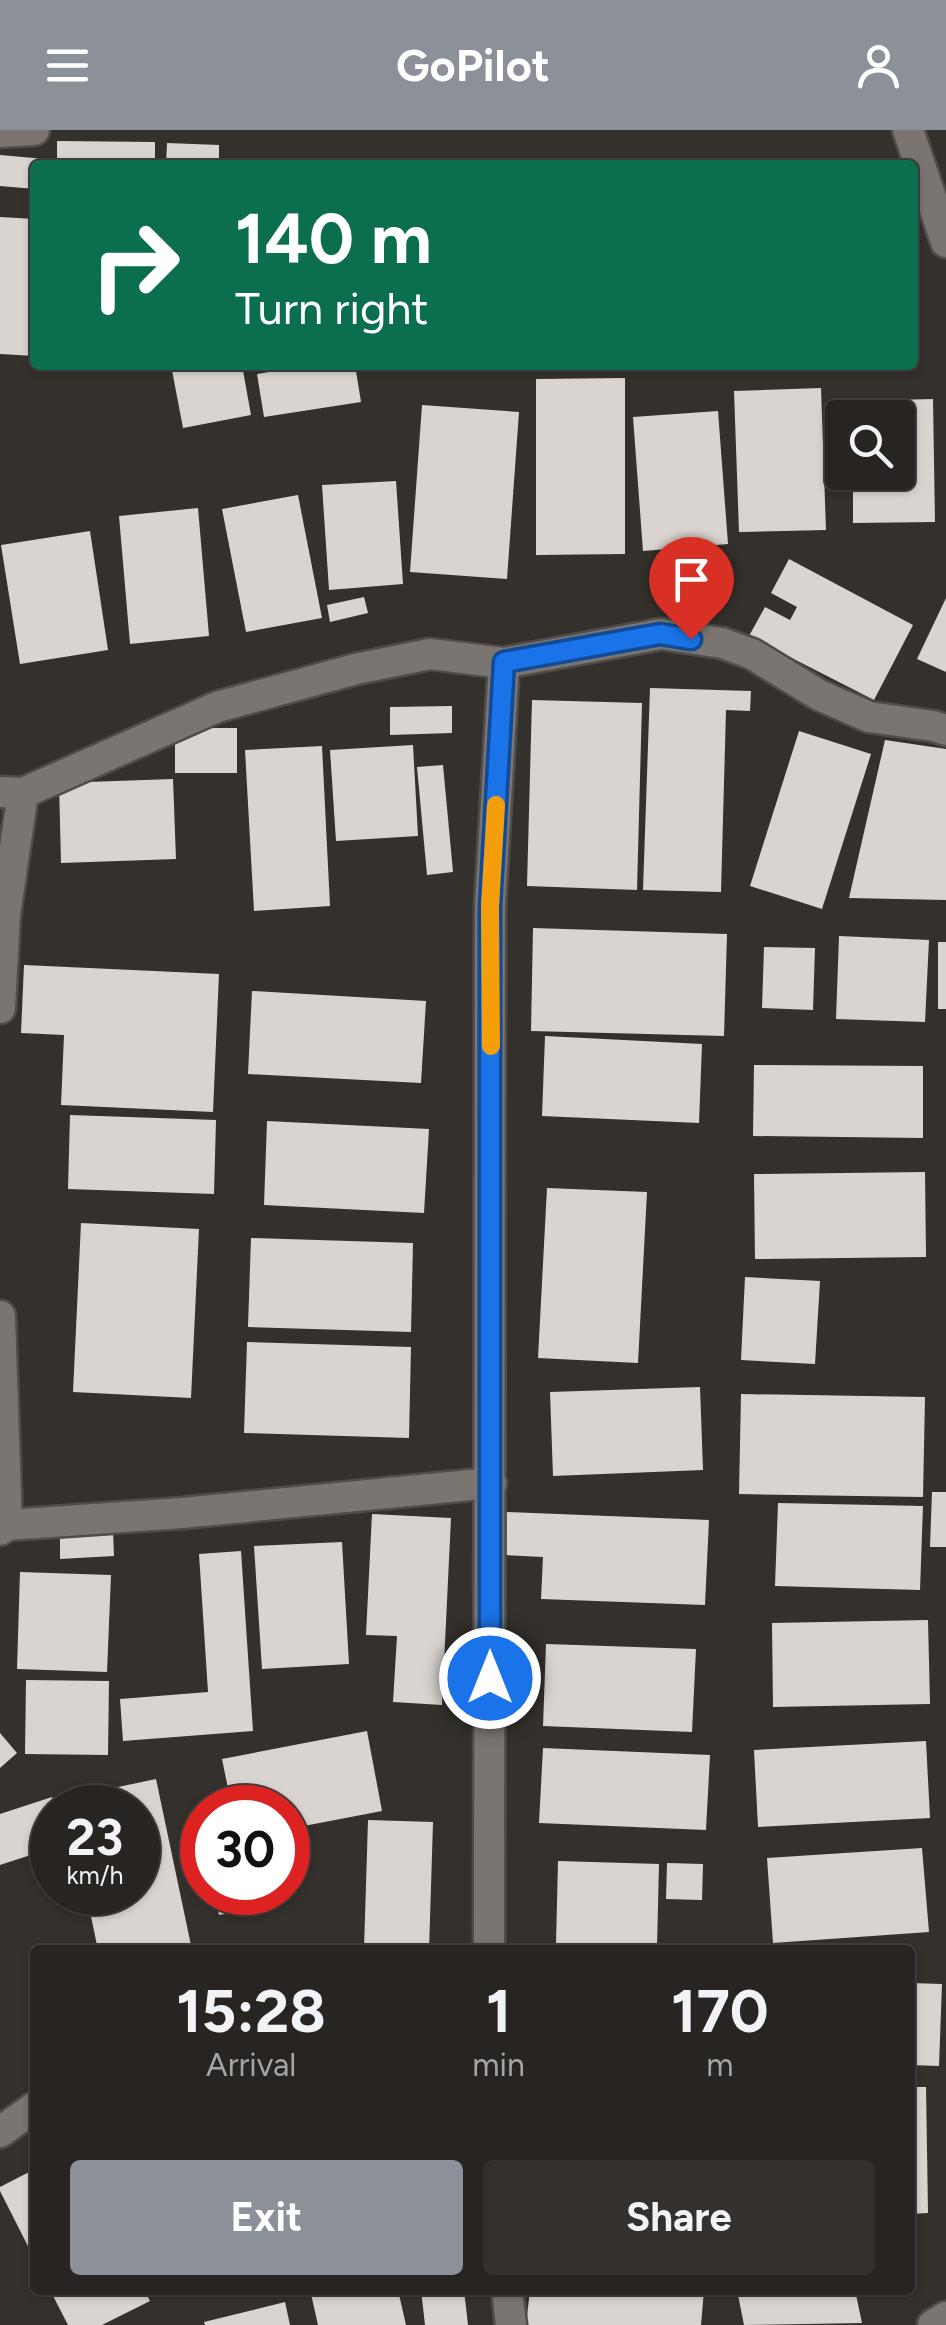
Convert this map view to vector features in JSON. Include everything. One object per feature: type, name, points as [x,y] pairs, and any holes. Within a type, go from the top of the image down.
[{"type":"street","points":[[0,132],[34,130]]},
{"type":"street","points":[[908,130],[946,242]]},
{"type":"street","points":[[0,1008],[12,792],[217,707],[356,669],[430,654],[504,662],[660,634],[722,644],[752,654],[819,695],[868,717],[946,730]]},
{"type":"street","points":[[489,1945],[490,906],[504,662]]},
{"type":"street","points":[[0,1316],[4,1527],[491,1484]]},
{"type":"street","points":[[0,2132],[30,2111]]},
{"type":"street","points":[[508,2295],[511,2325]]},
{"type":"street","points":[[933,2325],[946,2317]]},
{"type":"building","points":[[57,141],[155,142],[155,160],[57,160]]},
{"type":"building","points":[[167,143],[219,145],[219,160],[166,160]]},
{"type":"building","points":[[0,155],[45,159],[30,160],[30,189],[0,186]]},
{"type":"building","points":[[0,217],[30,219],[30,356],[0,354]]},
{"type":"building","points":[[172,370],[243,370],[251,415],[183,428]]},
{"type":"building","points":[[356,370],[361,402],[264,417],[257,374]]},
{"type":"building","points":[[625,378],[625,554],[536,555],[536,379]]},
{"type":"building","points":[[821,388],[826,530],[739,532],[734,391]]},
{"type":"building","points":[[933,399],[935,522],[853,523],[853,490],[915,490],[915,400],[892,400]]},
{"type":"building","points":[[422,405],[519,412],[507,579],[410,572]]},
{"type":"building","points":[[718,411],[728,544],[643,551],[633,417]]},
{"type":"building","points":[[396,481],[403,584],[329,590],[322,485]]},
{"type":"building","points":[[298,495],[322,618],[246,632],[222,509]]},
{"type":"building","points":[[198,508],[209,636],[130,644],[119,516]]},
{"type":"building","points":[[90,531],[108,650],[20,664],[1,545]]},
{"type":"building","points":[[789,559],[913,625],[874,700],[749,636],[765,607],[790,620],[797,607],[771,593]]},
{"type":"building","points":[[364,597],[368,613],[330,622],[327,605]]},
{"type":"building","points":[[946,598],[946,672],[917,659]]},
{"type":"building","points":[[650,688],[751,691],[750,711],[726,710],[721,892],[643,890]]},
{"type":"building","points":[[532,700],[642,703],[637,890],[527,886]]},
{"type":"building","points":[[452,706],[452,733],[390,735],[390,707]]},
{"type":"building","points":[[175,728],[237,728],[237,773],[175,773]]},
{"type":"building","points":[[799,731],[871,754],[822,909],[750,886]]},
{"type":"building","points":[[885,740],[946,749],[946,900],[849,898]]},
{"type":"building","points":[[413,745],[418,836],[336,841],[330,750]]},
{"type":"building","points":[[322,746],[330,906],[254,911],[245,750]]},
{"type":"building","points":[[443,765],[453,872],[427,875],[417,767]]},
{"type":"building","points":[[173,779],[176,859],[61,863],[59,783]]},
{"type":"building","points":[[533,928],[727,934],[724,1036],[531,1031]]},
{"type":"building","points":[[839,936],[929,940],[925,1022],[836,1019]]},
{"type":"building","points":[[938,942],[946,942],[946,1009],[938,1009]]},
{"type":"building","points":[[764,947],[815,948],[813,1010],[762,1008]]},
{"type":"building","points":[[24,965],[219,974],[213,1112],[61,1105],[64,1035],[21,1033]]},
{"type":"building","points":[[252,991],[426,1001],[421,1083],[248,1074]]},
{"type":"building","points":[[545,1036],[702,1044],[699,1123],[542,1116]]},
{"type":"building","points":[[754,1065],[923,1066],[923,1138],[753,1136]]},
{"type":"building","points":[[70,1115],[216,1120],[214,1194],[68,1189]]},
{"type":"building","points":[[267,1121],[429,1129],[424,1213],[264,1205]]},
{"type":"building","points":[[925,1172],[926,1257],[755,1259],[754,1174]]},
{"type":"building","points":[[547,1188],[647,1192],[638,1363],[538,1358]]},
{"type":"building","points":[[81,1223],[199,1229],[191,1398],[73,1392]]},
{"type":"building","points":[[251,1238],[413,1243],[411,1332],[248,1327]]},
{"type":"building","points":[[745,1277],[820,1281],[815,1364],[741,1360]]},
{"type":"building","points":[[247,1342],[411,1347],[409,1438],[244,1433]]},
{"type":"building","points":[[700,1387],[703,1470],[553,1476],[550,1392]]},
{"type":"building","points":[[741,1394],[925,1397],[923,1497],[739,1494]]},
{"type":"building","points":[[932,1492],[946,1492],[946,1547],[930,1547]]},
{"type":"building","points":[[778,1503],[923,1506],[920,1590],[775,1586]]},
{"type":"building","points":[[506,1512],[709,1520],[705,1605],[541,1599],[543,1557],[504,1555]]},
{"type":"building","points":[[372,1514],[451,1518],[442,1705],[393,1702],[397,1636],[366,1635]]},
{"type":"building","points":[[113,1529],[114,1556],[60,1559],[60,1531]]},
{"type":"building","points":[[342,1542],[349,1664],[262,1669],[254,1546]]},
{"type":"building","points":[[241,1551],[253,1731],[123,1741],[120,1699],[208,1692],[199,1554]]},
{"type":"building","points":[[20,1572],[111,1575],[107,1672],[17,1669]]},
{"type":"building","points":[[928,1620],[930,1704],[773,1707],[772,1623]]},
{"type":"building","points":[[546,1644],[696,1649],[692,1732],[543,1726]]},
{"type":"building","points":[[26,1680],[109,1681],[108,1755],[25,1754]]},
{"type":"building","points":[[367,1731],[382,1811],[310,1825],[310,1785],[227,1785],[222,1759]]},
{"type":"building","points":[[0,1733],[17,1753],[0,1768]]},
{"type":"building","points":[[926,1741],[930,1818],[758,1827],[754,1750]]},
{"type":"building","points":[[543,1748],[710,1755],[706,1830],[539,1823]]},
{"type":"building","points":[[156,1779],[157,1785],[128,1785]]},
{"type":"building","points":[[160,1798],[180,1893],[180,1915],[185,1915],[191,1945],[97,1945],[91,1915],[160,1915]]},
{"type":"building","points":[[30,1804],[30,1855],[0,1865],[0,1814]]},
{"type":"building","points":[[368,1820],[433,1822],[429,1945],[364,1945]]},
{"type":"building","points":[[922,1848],[929,1932],[773,1943],[767,1858]]},
{"type":"building","points":[[558,1861],[659,1864],[657,1945],[556,1944]]},
{"type":"building","points":[[667,1863],[703,1864],[702,1900],[666,1899]]},
{"type":"building","points":[[915,1983],[942,1984],[939,2066],[915,2065]]},
{"type":"building","points":[[915,2087],[926,2087],[928,2213],[915,2214]]},
{"type":"building","points":[[30,2172],[30,2250],[0,2191],[0,2187]]},
{"type":"building","points":[[53,2295],[147,2295],[150,2301],[102,2325],[68,2325]]},
{"type":"building","points":[[311,2295],[399,2295],[406,2325],[318,2325]]},
{"type":"building","points":[[422,2295],[465,2295],[468,2325],[425,2325]]},
{"type":"building","points":[[529,2295],[704,2295],[701,2325],[526,2325]]},
{"type":"building","points":[[738,2295],[856,2295],[862,2323],[744,2325]]},
{"type":"building","points":[[285,2302],[290,2325],[204,2322]]},
{"type":"slow traffic","points":[[491,1046],[490,906],[496,805]]},
{"type":"route","points":[[490,1678],[490,906],[504,662],[660,634],[691,639]]}]
